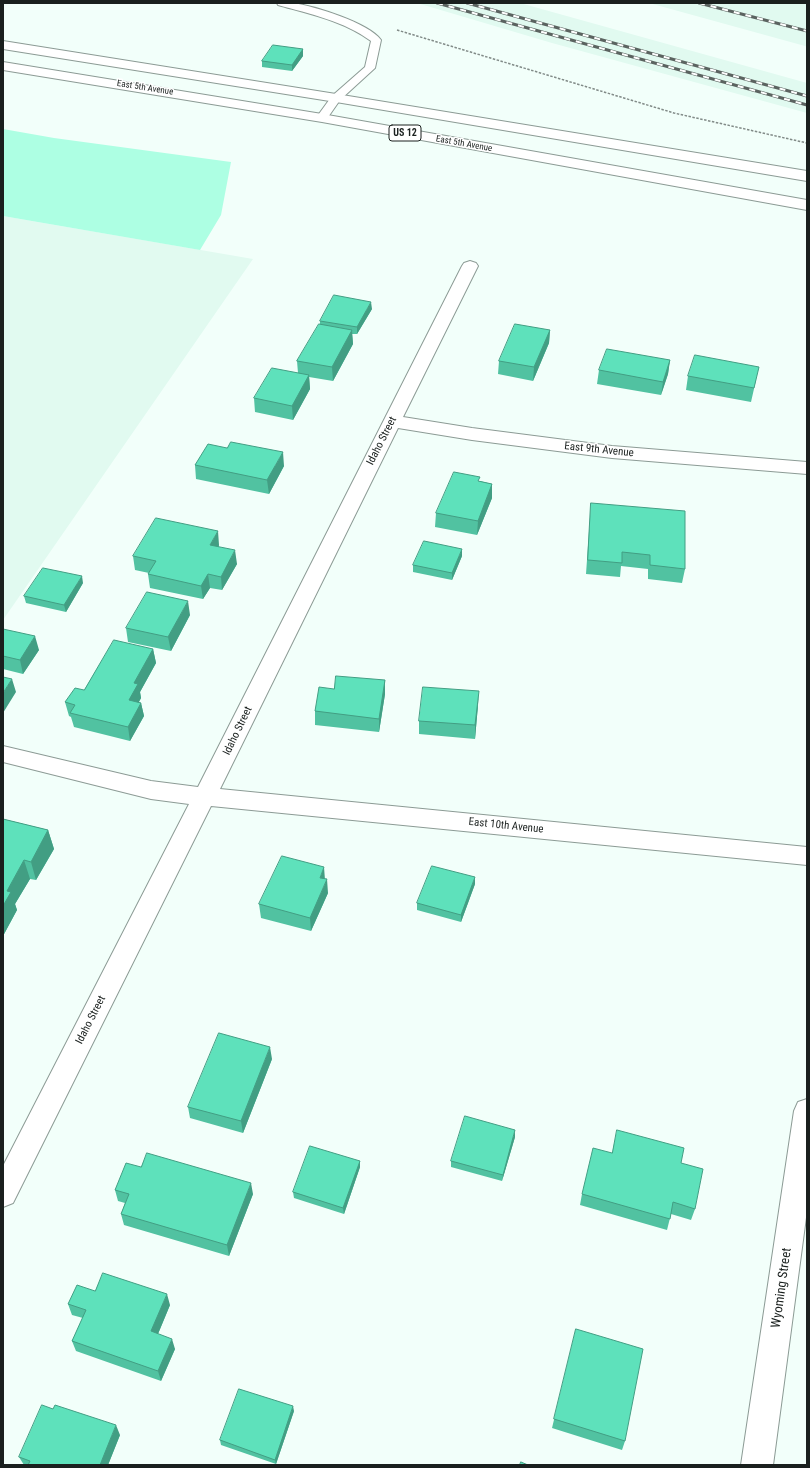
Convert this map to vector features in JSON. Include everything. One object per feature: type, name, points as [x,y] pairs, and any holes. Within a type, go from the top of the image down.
[{"type":"street","name":"East 5th Avenue","points":[[3,45],[336,98],[807,176]]},
{"type":"street","name":"East 5th Avenue","points":[[3,66],[322,118],[807,205]]},
{"type":"street","name":"Idaho Street","points":[[3,1194],[205,796],[470,266]]},
{"type":"street","name":"East 9th Avenue","points":[[392,421],[591,449],[684,459],[807,468]]},
{"type":"street","name":"East 10th Avenue","points":[[3,754],[151,790],[807,856]]},
{"type":"street","name":"Wyoming Street","points":[[758,1465],[807,1111]]},
{"type":"lane","points":[[282,3],[349,24],[366,31],[376,40],[370,68],[336,98],[322,118]]},
{"type":"path","points":[[349,24],[376,26],[399,30],[674,113],[807,143]]},
{"type":"shaded area","points":[[417,3],[520,3],[807,83],[807,113],[552,43]]},
{"type":"shaded area","points":[[649,3],[807,3],[807,47],[805,46]]},
{"type":"shaded area","points":[[3,216],[253,259],[3,620]]},
{"type":"green space","points":[[3,129],[54,138],[231,162],[221,215],[200,250],[3,216]]},
{"type":"building","points":[[273,45],[303,49],[292,65],[262,61]]},
{"type":"building","points":[[334,295],[371,302],[357,327],[320,321]]},
{"type":"building","points":[[319,324],[352,330],[332,367],[297,361]]},
{"type":"building","points":[[515,324],[550,330],[534,367],[499,361]]},
{"type":"building","points":[[607,349],[670,360],[663,382],[599,370]]},
{"type":"building","points":[[695,355],[759,367],[754,388],[688,376]]},
{"type":"building","points":[[272,368],[309,375],[292,406],[254,398]]},
{"type":"building","points":[[231,442],[283,452],[267,480],[195,465],[208,444],[227,448]]},
{"type":"building","points":[[454,472],[480,477],[478,481],[492,484],[478,521],[436,513]]},
{"type":"building","points":[[591,503],[685,511],[685,569],[650,565],[650,555],[622,552],[622,563],[588,560]]},
{"type":"building","points":[[156,518],[218,531],[210,545],[235,550],[221,577],[208,574],[201,586],[148,574],[156,561],[133,556]]},
{"type":"building","points":[[424,541],[462,549],[452,573],[413,565]]},
{"type":"building","points":[[43,568],[82,576],[64,605],[24,596]]},
{"type":"building","points":[[147,592],[188,601],[168,637],[126,628]]},
{"type":"building","points":[[3,629],[35,636],[20,660],[3,656]]},
{"type":"building","points":[[114,640],[153,649],[134,683],[138,684],[129,700],[141,703],[128,727],[70,713],[75,705],[65,702],[75,688],[84,690]]},
{"type":"building","points":[[336,676],[385,680],[379,719],[315,711],[319,687],[334,689]]},
{"type":"building","points":[[3,677],[12,679],[3,693]]},
{"type":"building","points":[[423,687],[479,691],[475,725],[419,721]]},
{"type":"building","points":[[3,819],[48,830],[31,862],[24,860],[7,891],[11,892],[3,906]]},
{"type":"building","points":[[282,856],[324,867],[320,878],[327,879],[310,918],[259,904]]},
{"type":"building","points":[[432,866],[475,877],[461,915],[417,903]]},
{"type":"building","points":[[219,1033],[270,1047],[241,1121],[188,1107]]},
{"type":"building","points":[[465,1116],[515,1130],[503,1175],[451,1161]]},
{"type":"building","points":[[617,1130],[684,1148],[681,1163],[703,1169],[695,1209],[673,1202],[670,1219],[582,1194],[593,1148],[612,1153]]},
{"type":"building","points":[[310,1146],[360,1161],[343,1208],[293,1192]]},
{"type":"building","points":[[147,1153],[251,1183],[227,1245],[121,1214],[129,1194],[115,1190],[126,1163],[141,1167]]},
{"type":"building","points":[[103,1273],[167,1294],[151,1331],[172,1339],[158,1371],[72,1341],[86,1310],[68,1304],[77,1285],[95,1291]]},
{"type":"building","points":[[576,1329],[643,1349],[625,1441],[554,1419]]},
{"type":"building","points":[[239,1389],[293,1406],[275,1460],[220,1440]]},
{"type":"building","points":[[42,1405],[53,1409],[55,1405],[116,1425],[100,1465],[28,1465],[30,1461],[19,1457]]},
{"type":"building","points":[[521,1462],[528,1465],[520,1465]]},
{"type":"railway","points":[[437,3],[807,105]]},
{"type":"railway","points":[[467,3],[807,96]]},
{"type":"railway","points":[[699,3],[807,31]]}]
